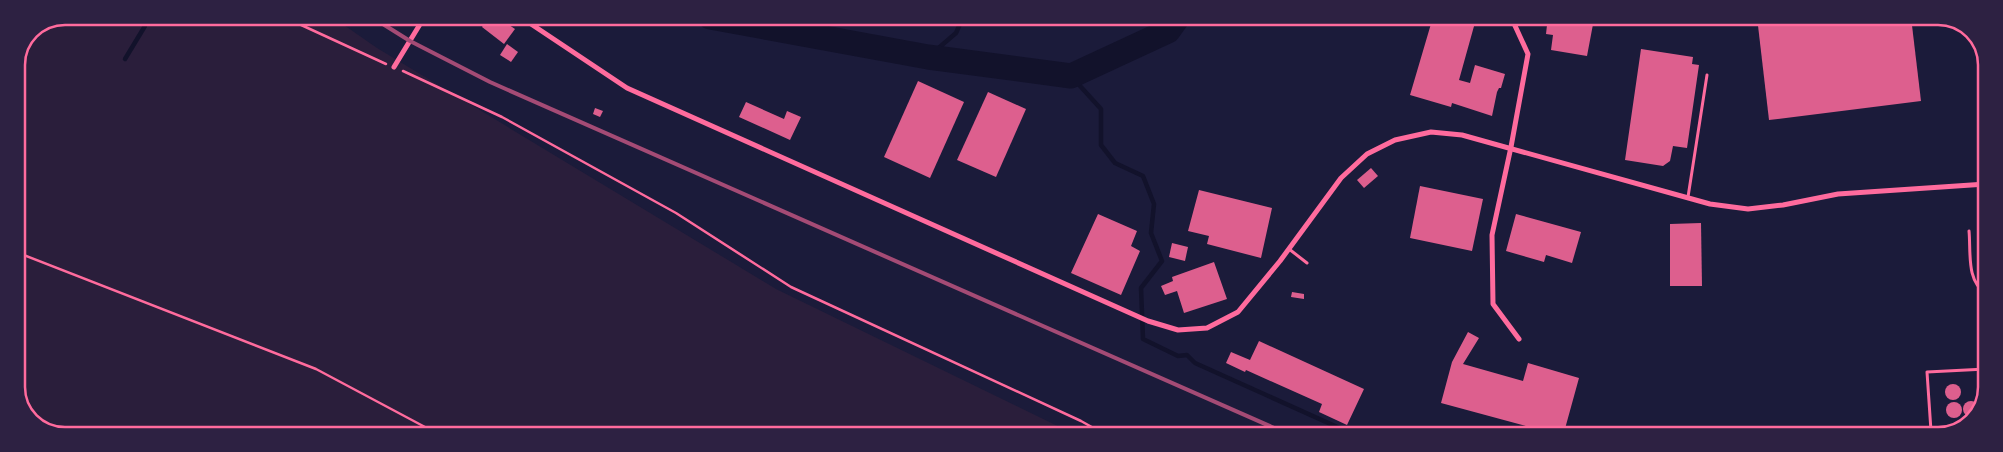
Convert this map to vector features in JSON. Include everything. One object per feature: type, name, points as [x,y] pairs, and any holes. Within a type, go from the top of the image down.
[{"type":"street","points":[[394,67],[420,25]]},
{"type":"street","points":[[532,25],[627,88],[1132,314],[1178,330],[1207,328],[1238,312],[1341,178],[1367,154],[1395,140],[1430,132],[1462,135],[1511,147],[1710,204],[1748,209],[1783,205],[1838,194],[1978,185]]},
{"type":"street","points":[[1515,25],[1528,54],[1492,235],[1493,304],[1519,340]]},
{"type":"lane","points":[[1688,198],[1708,75]]},
{"type":"lane","points":[[1969,231],[1972,277],[1978,286]]},
{"type":"lane","points":[[1288,248],[1308,263]]},
{"type":"lane","points":[[1932,427],[1927,372],[1978,369]]},
{"type":"path","points":[[301,25],[502,117],[676,214],[791,288],[1092,427]]},
{"type":"path","points":[[25,256],[316,369],[425,427]]},
{"type":"shaded area","points":[[65,25],[344,25],[377,48],[776,289],[1060,427],[65,427],[50,424],[41,419],[32,409],[26,397],[25,389],[25,65],[28,50],[43,32],[50,28]]},
{"type":"building","points":[[483,25],[509,25],[515,29],[504,44],[482,27]]},
{"type":"building","points":[[1431,25],[1474,25],[1459,80],[1470,83],[1475,65],[1505,74],[1501,88],[1497,92],[1492,116],[1452,103],[1451,107],[1410,95]]},
{"type":"building","points":[[1547,25],[1593,25],[1587,56],[1551,50],[1553,35],[1546,34]]},
{"type":"building","points":[[1758,25],[1912,25],[1921,101],[1769,120]]},
{"type":"building","points":[[507,44],[518,52],[511,62],[500,55]]},
{"type":"building","points":[[1641,49],[1693,57],[1692,64],[1699,65],[1687,148],[1673,146],[1670,161],[1663,166],[1625,160]]},
{"type":"building","points":[[918,81],[964,102],[930,178],[884,157]]},
{"type":"building","points":[[988,92],[1026,109],[996,177],[957,160]]},
{"type":"building","points":[[746,102],[784,119],[787,111],[801,117],[790,140],[739,117]]},
{"type":"building","points":[[595,108],[603,111],[600,117],[593,114]]},
{"type":"building","points":[[1371,168],[1378,176],[1364,188],[1357,180]]},
{"type":"building","points":[[1420,186],[1483,199],[1472,251],[1410,238]]},
{"type":"building","points":[[1199,190],[1272,208],[1261,258],[1207,244],[1209,236],[1188,231]]},
{"type":"building","points":[[1098,214],[1137,231],[1131,246],[1140,251],[1121,295],[1071,273]]},
{"type":"building","points":[[1516,214],[1581,232],[1572,263],[1546,255],[1544,262],[1506,251]]},
{"type":"building","points":[[1701,223],[1702,286],[1670,286],[1670,224]]},
{"type":"building","points":[[1172,243],[1188,247],[1185,261],[1169,257]]},
{"type":"building","points":[[1214,262],[1227,299],[1184,313],[1177,291],[1165,295],[1161,286],[1173,281],[1172,277]]},
{"type":"building","points":[[1292,292],[1304,294],[1304,299],[1291,297]]},
{"type":"building","points":[[1468,332],[1479,338],[1463,364],[1523,381],[1528,363],[1579,378],[1565,427],[1530,427],[1441,403],[1452,362]]},
{"type":"building","points":[[1259,341],[1364,389],[1347,425],[1319,412],[1322,404],[1226,363],[1231,352],[1250,360]]},
{"type":"building","points":[[1950,384],[1956,384],[1961,389],[1959,398],[1950,400],[1945,395],[1945,389]]},
{"type":"building","points":[[1951,402],[1957,402],[1962,407],[1960,416],[1951,418],[1946,413],[1946,407]]},
{"type":"building","points":[[1968,402],[1974,402],[1966,414],[1963,409],[1964,406]]},
{"type":"waterway","points":[[754,25],[928,57],[1071,76],[1168,31],[1172,25]]},
{"type":"waterway","points":[[928,57],[956,33],[960,25]]},
{"type":"waterway","points":[[125,59],[145,26]]},
{"type":"waterway","points":[[1071,76],[1101,109],[1101,145],[1115,163],[1143,176],[1154,204],[1151,233],[1162,261],[1141,288],[1143,339],[1178,356],[1187,355],[1195,363],[1337,427]]},
{"type":"railway","points":[[384,25],[410,41],[490,82],[1272,427]]}]
